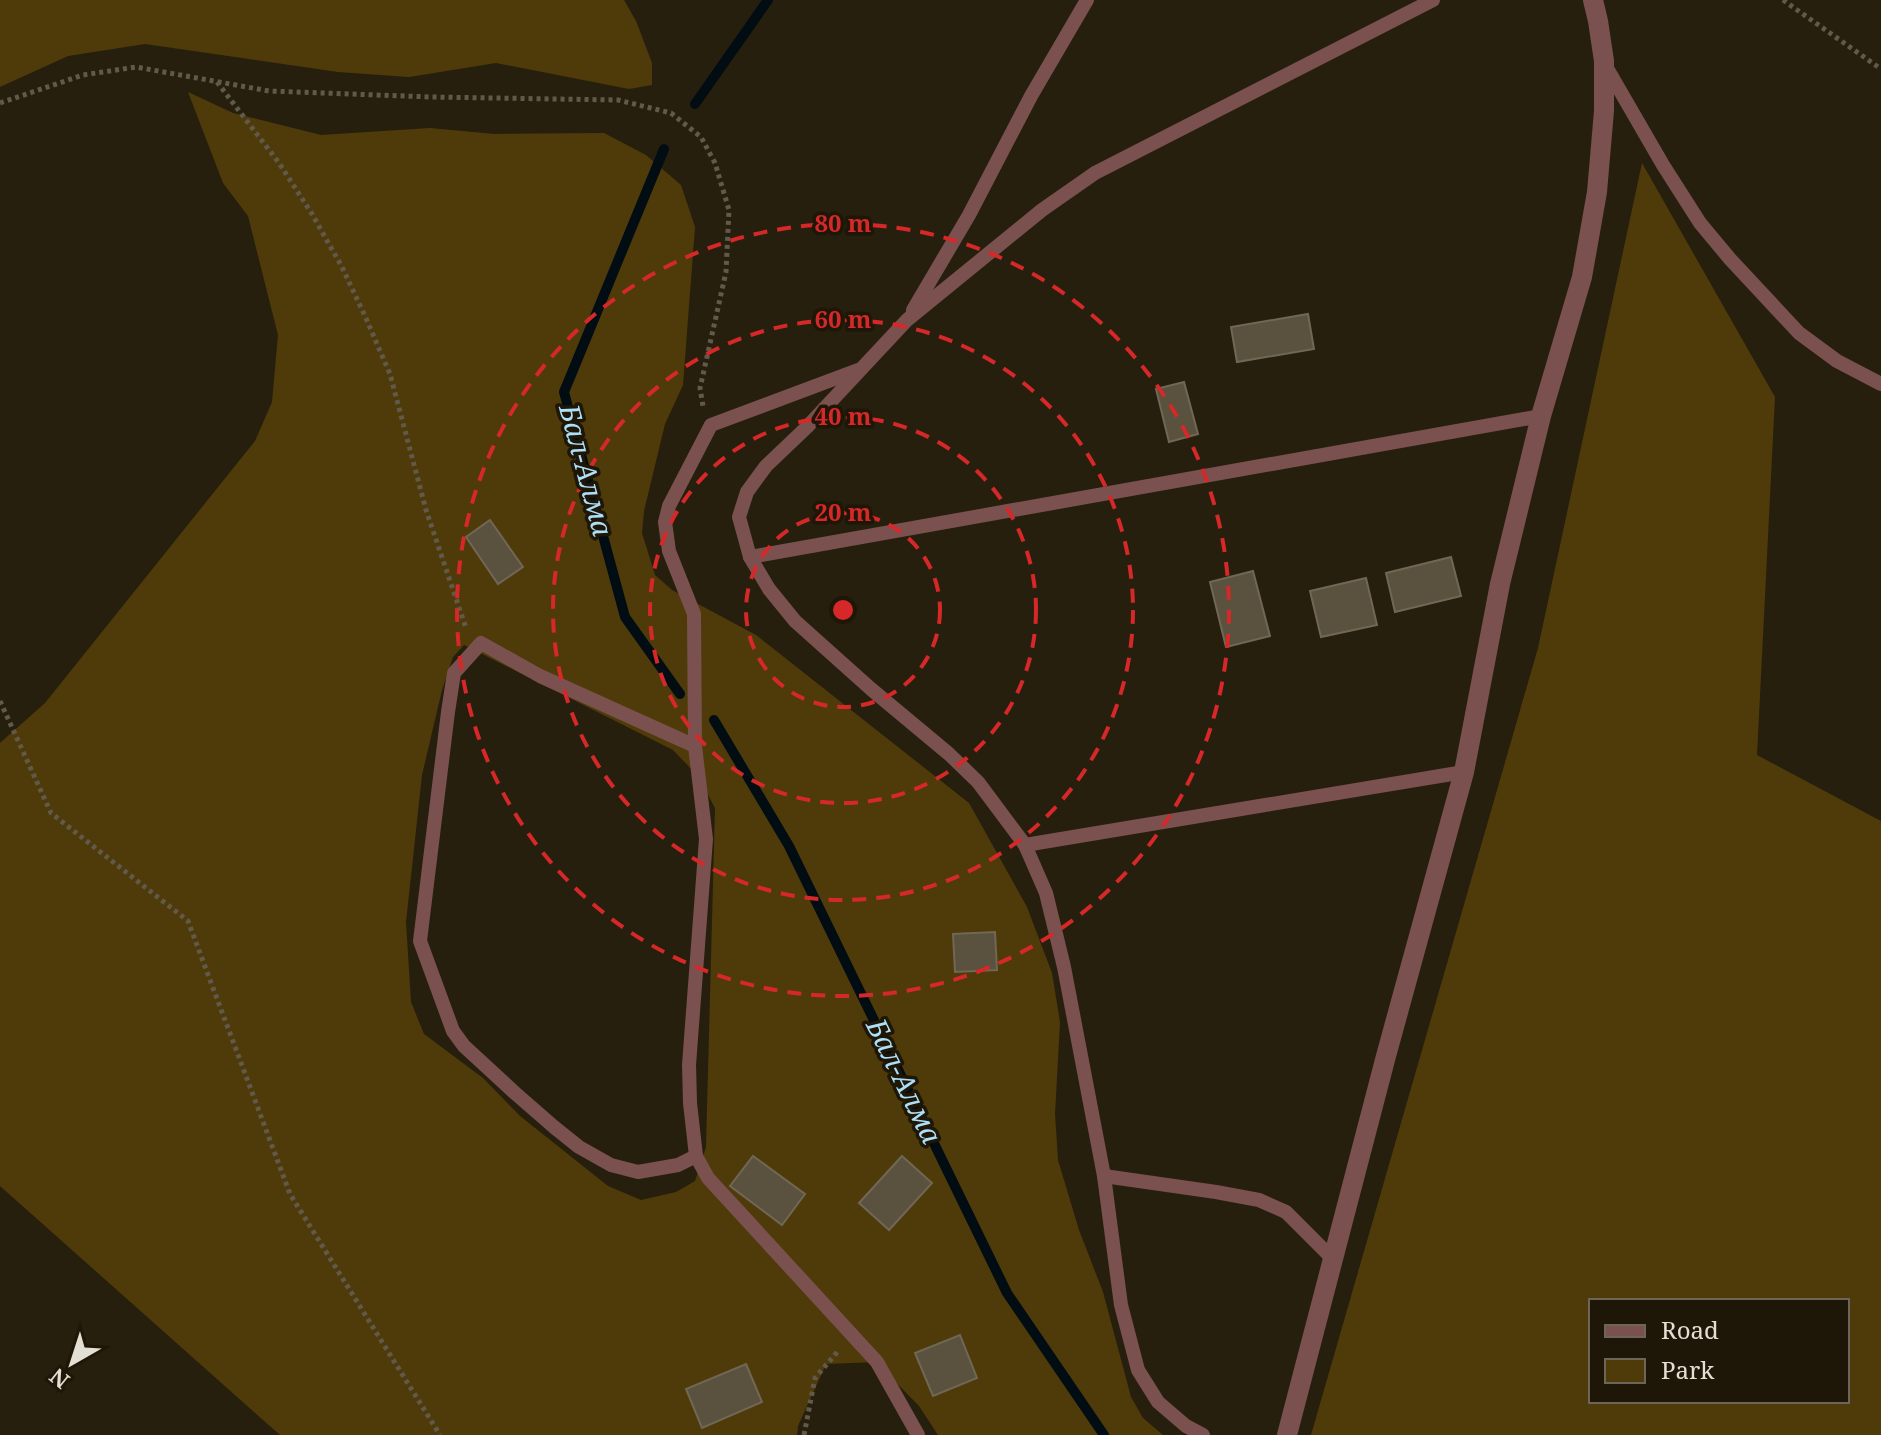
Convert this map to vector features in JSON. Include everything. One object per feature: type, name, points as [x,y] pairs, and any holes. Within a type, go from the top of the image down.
[{"type":"street","points":[[1287,1435],[1464,772],[1500,584],[1541,416],[1582,277],[1603,144],[1604,61],[1593,0]]},
{"type":"lane","points":[[907,320],[969,215],[1031,96],[1087,0]]},
{"type":"lane","points":[[1203,1435],[1186,1426],[1158,1402],[1138,1370],[1121,1305],[1104,1176],[1064,967],[1046,893],[1025,845],[978,782],[795,621],[769,589],[750,557],[739,517],[747,492],[766,466],[907,320],[1042,210],[1095,173],[1433,0]]},
{"type":"lane","points":[[1604,61],[1670,176],[1700,223],[1730,259],[1799,333],[1837,361],[1881,384]]},
{"type":"lane","points":[[864,367],[711,425],[669,506],[665,522],[669,551],[694,614],[695,746],[706,839],[689,1065],[696,1156],[708,1178],[877,1362],[918,1435]]},
{"type":"lane","points":[[750,557],[1541,416]]},
{"type":"lane","points":[[695,746],[540,676],[481,643],[454,673],[420,941],[453,1031],[464,1046],[579,1147],[611,1165],[638,1172],[678,1165],[696,1156]]},
{"type":"lane","points":[[1025,845],[1464,772]]},
{"type":"lane","points":[[1104,1176],[1259,1200],[1286,1212],[1333,1259]]},
{"type":"path","points":[[1783,0],[1881,69]]},
{"type":"path","points":[[0,103],[83,75],[136,67],[269,91],[618,100],[671,113],[701,137],[715,163],[729,210],[726,272],[700,388],[711,425]]},
{"type":"path","points":[[217,82],[279,163],[342,267],[390,374],[426,510],[465,627],[481,643]]},
{"type":"path","points":[[0,701],[51,813],[188,921],[290,1194],[440,1435]]},
{"type":"path","points":[[804,1435],[815,1378],[852,1335]]},
{"type":"green space","points":[[0,0],[624,0],[636,21],[652,63],[652,85],[629,89],[496,63],[409,77],[338,72],[145,44],[68,56],[0,87]]},
{"type":"green space","points":[[188,92],[233,113],[321,135],[430,128],[494,134],[604,133],[646,155],[681,185],[695,227],[683,385],[665,424],[644,511],[642,533],[655,575],[672,590],[756,635],[969,803],[1027,907],[1052,973],[1060,1022],[1055,1114],[1058,1160],[1079,1230],[1103,1292],[1131,1397],[1143,1418],[1163,1435],[938,1435],[919,1406],[876,1362],[826,1364],[798,1426],[797,1435],[280,1435],[0,1186],[0,743],[45,703],[255,441],[272,402],[278,335],[248,216],[223,183]],"holes":[[[464,645],[673,750],[698,776],[715,808],[706,1147],[695,1181],[676,1192],[641,1200],[608,1186],[520,1116],[483,1078],[424,1034],[411,1002],[406,922],[422,775],[442,690],[453,657]]]},
{"type":"green space","points":[[1642,163],[1775,397],[1757,755],[1881,821],[1881,1435],[1311,1435],[1538,648]]},
{"type":"building","points":[[1308,314],[1314,349],[1237,362],[1231,327]]},
{"type":"building","points":[[1184,382],[1198,434],[1169,442],[1156,389]]},
{"type":"building","points":[[490,520],[523,567],[498,584],[466,537]]},
{"type":"building","points":[[1451,557],[1461,596],[1395,612],[1386,573]]},
{"type":"building","points":[[1253,571],[1270,636],[1226,647],[1210,582]]},
{"type":"building","points":[[1366,578],[1377,625],[1321,637],[1310,591]]},
{"type":"building","points":[[995,932],[997,970],[955,972],[953,934]]},
{"type":"building","points":[[753,1156],[805,1194],[782,1225],[730,1186]]},
{"type":"building","points":[[902,1156],[932,1183],[889,1230],[859,1203]]},
{"type":"building","points":[[960,1335],[977,1378],[933,1396],[915,1353]]},
{"type":"building","points":[[746,1364],[762,1402],[702,1428],[686,1389]]},
{"type":"waterway","name":"Бал-Алма","points":[[695,104],[768,0]]},
{"type":"waterway","name":"Бал-Алма","points":[[664,149],[564,392],[625,617],[680,694]]},
{"type":"waterway","name":"Бал-Алма","points":[[714,720],[789,846],[1007,1293],[1104,1435]]}]
